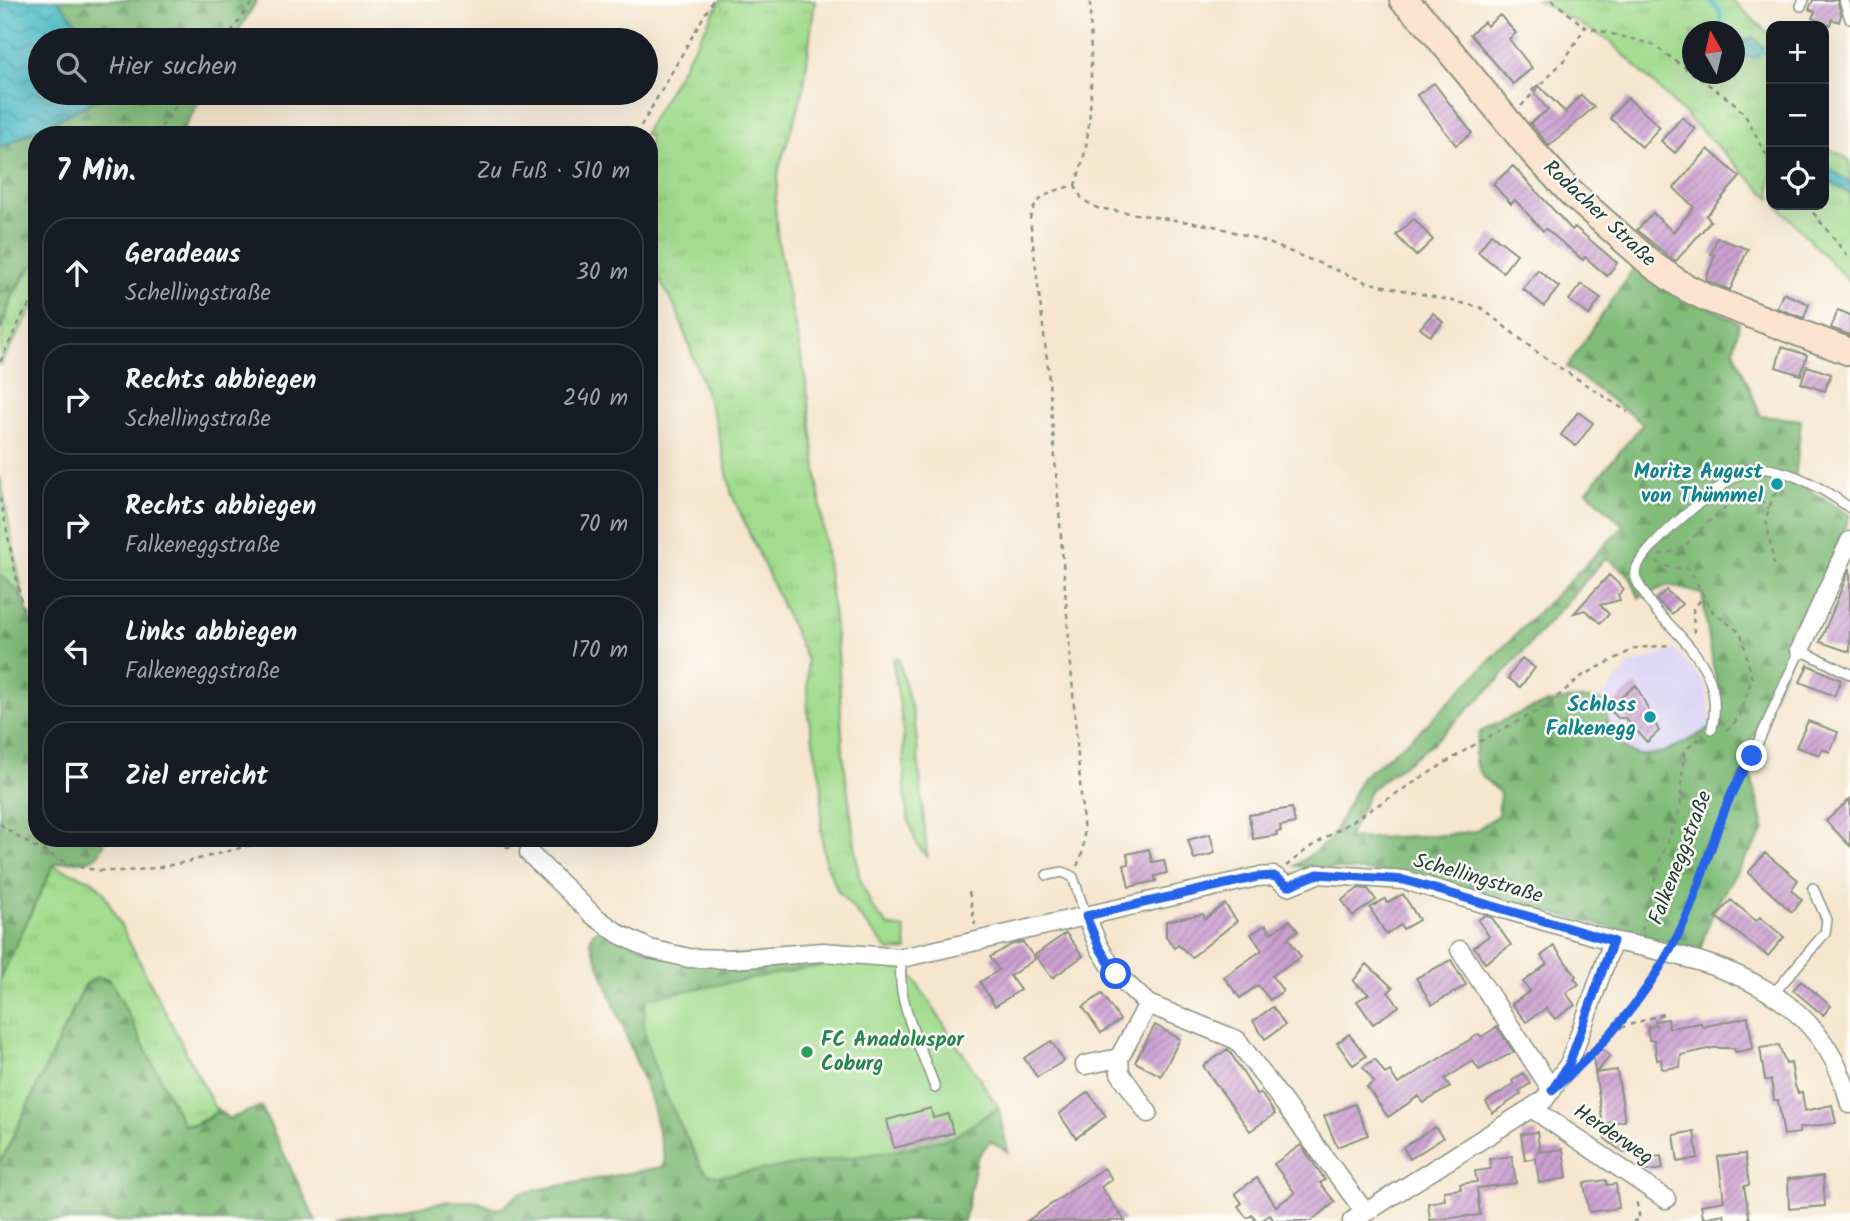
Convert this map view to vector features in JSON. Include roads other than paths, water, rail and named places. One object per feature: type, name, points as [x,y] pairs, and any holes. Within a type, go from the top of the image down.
[{"type":"street","name":"Rodacher Straße","points":[[1404,0],[1571,193],[1654,266],[1683,286],[1850,352]]},
{"type":"street","points":[[1800,650],[1850,541]]},
{"type":"street","name":"Schellingstraße","points":[[529,853],[594,916],[619,934],[650,949],[689,958],[733,959],[823,952],[902,958],[1274,876],[1288,886],[1318,874],[1404,880],[1613,941]]},
{"type":"street","points":[[1086,916],[1099,947],[1116,974],[1148,1004],[1237,1040],[1358,1216],[1533,1109],[1552,1090],[1569,1064],[1613,941],[1645,942],[1744,976],[1774,993],[1812,1028],[1844,1066],[1850,1104]]},
{"type":"street","points":[[1460,950],[1552,1090]]},
{"type":"street","points":[[1148,1004],[1119,1058],[1119,1073],[1148,1113]]},
{"type":"street","points":[[1085,1065],[1119,1058]]},
{"type":"street","name":"Herderweg","points":[[1533,1109],[1666,1199]]},
{"type":"lane","points":[[1844,0],[1850,19]]},
{"type":"lane","points":[[1712,729],[1716,709],[1715,690],[1706,669],[1648,601],[1635,575],[1637,565],[1648,552],[1740,472],[1766,469],[1792,477],[1850,508]]},
{"type":"lane","points":[[1752,756],[1800,650],[1850,674]]},
{"type":"lane","points":[[1046,875],[1063,872],[1073,877],[1086,916]]},
{"type":"lane","points":[[1774,993],[1825,933],[1828,920],[1813,888]]},
{"type":"lane","points":[[902,958],[899,973],[904,998],[935,1088]]},
{"type":"water","points":[[0,0],[58,0],[80,28],[28,28],[28,105],[86,105],[44,126],[28,126],[28,134],[0,148]]},
{"type":"water","points":[[1752,37],[1763,47],[1758,57],[1745,57],[1745,41]]},
{"type":"water","points":[[1829,168],[1850,182],[1850,194],[1829,182]]},
{"type":"waterway","points":[[1709,0],[1720,11],[1721,21]]},
{"type":"waterway","points":[[1759,49],[1766,54]]},
{"type":"place","name":"Moritz August von Thümmel","points":[[1777,484]]},
{"type":"place","name":"Schloss Falkenegg","points":[[1650,717]]},
{"type":"place","name":"FC Anadoluspor Coburg","points":[[807,1052]]}]
